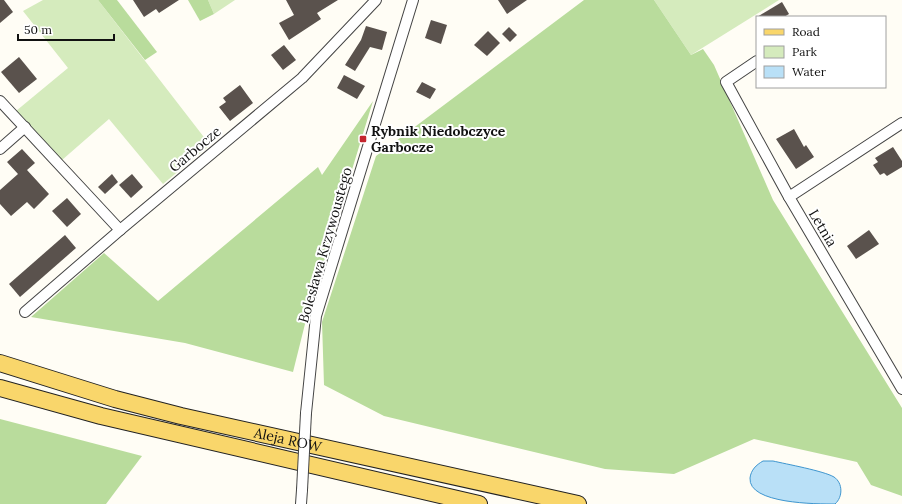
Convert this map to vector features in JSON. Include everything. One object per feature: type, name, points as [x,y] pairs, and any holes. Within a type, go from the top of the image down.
[{"type":"main road","name":"Aleja ROW","points":[[0,363],[115,399],[181,416],[578,504]]},
{"type":"main road","name":"Aleja ROW","points":[[0,388],[116,420],[480,504]]},
{"type":"street","name":"Garbocze","points":[[25,312],[120,230],[302,78],[376,0]]},
{"type":"street","name":"Bolesława Krzywoustego","points":[[301,504],[306,413],[316,316],[413,0]]},
{"type":"street","name":"Letnia","points":[[756,62],[726,82],[789,197],[902,389]]},
{"type":"street","points":[[0,101],[120,230]]},
{"type":"street","points":[[789,197],[902,123]]},
{"type":"street","points":[[0,149],[25,127]]},
{"type":"green space","points":[[43,0],[98,0],[210,145],[163,184],[109,119],[62,160],[16,111],[68,68],[23,11]]},
{"type":"green space","points":[[98,0],[117,0],[157,52],[145,60]]},
{"type":"green space","points":[[188,0],[208,0],[214,14],[200,21]]},
{"type":"green space","points":[[208,0],[235,0],[214,14]]},
{"type":"green space","points":[[584,0],[654,0],[691,55],[703,49],[714,65],[773,200],[902,408],[902,496],[871,485],[857,462],[754,439],[674,474],[605,469],[384,416],[324,385],[322,322],[376,156]]},
{"type":"green space","points":[[654,0],[779,0],[691,55]]},
{"type":"green space","points":[[373,101],[306,320],[293,372],[185,343],[31,317],[104,253],[158,301],[318,167],[322,175]]},
{"type":"green space","points":[[0,419],[142,456],[106,504],[0,504]]},
{"type":"water","points":[[763,461],[773,461],[805,468],[822,472],[834,477],[839,483],[841,490],[838,501],[835,504],[800,503],[771,498],[760,493],[752,487],[750,478],[754,468]]},
{"type":"building","points":[[0,0],[4,0],[13,12],[0,23]]},
{"type":"building","points":[[133,0],[179,0],[159,13],[156,9],[144,17]]},
{"type":"building","points":[[286,0],[338,0],[317,13],[321,19],[289,40],[279,23],[294,15]]},
{"type":"building","points":[[498,0],[527,0],[507,14]]},
{"type":"building","points":[[782,2],[789,14],[786,16],[759,16]]},
{"type":"building","points":[[431,20],[447,25],[441,44],[425,38]]},
{"type":"building","points":[[366,26],[387,32],[382,50],[370,47],[355,71],[345,65],[361,40]]},
{"type":"building","points":[[509,27],[517,35],[510,42],[502,34]]},
{"type":"building","points":[[488,31],[500,43],[487,56],[474,45]]},
{"type":"building","points":[[284,45],[296,60],[283,70],[271,55]]},
{"type":"building","points":[[19,57],[37,79],[19,93],[1,72]]},
{"type":"building","points":[[344,75],[365,86],[357,99],[337,88]]},
{"type":"building","points":[[422,82],[436,89],[430,99],[416,92]]},
{"type":"building","points":[[240,85],[253,103],[230,121],[219,107],[226,102],[223,98]]},
{"type":"building","points":[[794,129],[804,147],[806,145],[814,157],[796,169],[776,139]]},
{"type":"building","points":[[893,147],[902,161],[902,167],[887,176],[884,173],[880,175],[873,165],[878,162],[875,158]]},
{"type":"building","points":[[22,149],[35,163],[27,170],[49,194],[34,209],[27,202],[11,216],[0,204],[0,190],[18,174],[7,162]]},
{"type":"building","points":[[112,174],[118,182],[105,194],[98,187]]},
{"type":"building","points":[[132,174],[143,187],[131,198],[119,185]]},
{"type":"building","points":[[67,198],[81,214],[67,227],[52,211]]},
{"type":"building","points":[[869,230],[879,244],[856,259],[847,246]]},
{"type":"building","points":[[65,235],[76,248],[20,297],[9,284]]},
{"type":"place","name":"Rybnik Niedobczyce Garbocze","points":[[363,139]]}]
